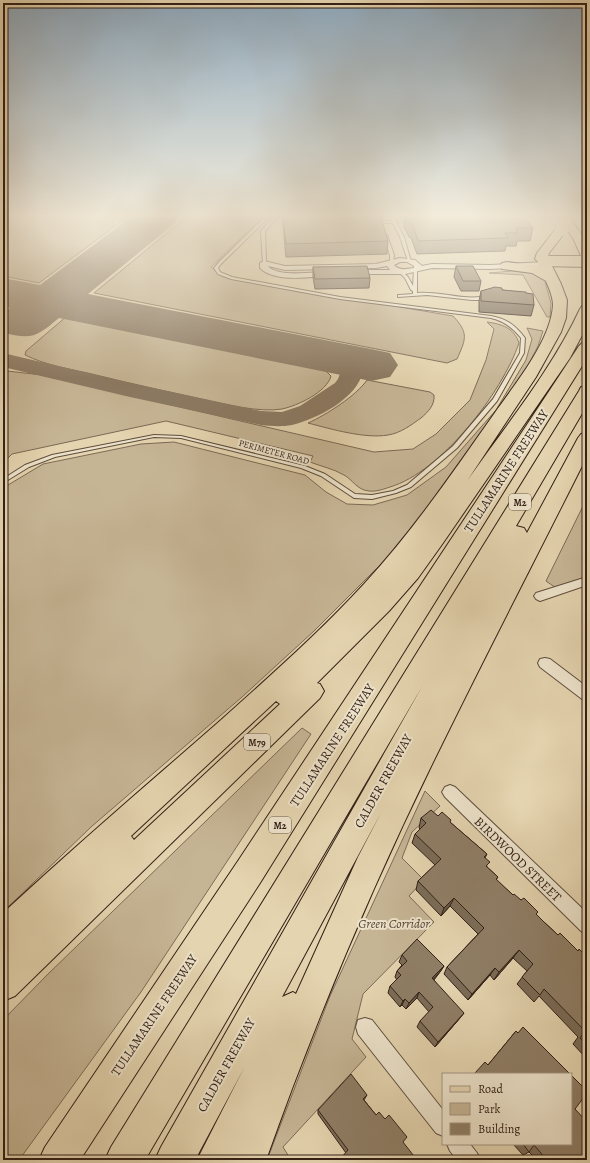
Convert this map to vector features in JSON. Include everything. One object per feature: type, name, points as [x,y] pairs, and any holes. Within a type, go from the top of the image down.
[{"type":"highway","points":[[535,269],[551,278]]},
{"type":"highway","points":[[3,935],[273,689],[344,619],[393,565],[426,525],[517,393],[556,327],[561,304],[558,292],[547,269]]},
{"type":"highway","points":[[457,480],[524,400],[581,341],[587,309]]},
{"type":"highway","points":[[3,958],[193,780],[316,669],[367,619],[410,572],[564,354],[581,341]]},
{"type":"highway","name":"TULLAMARINE FREEWAY","points":[[58,1160],[266,846],[356,707],[496,486],[581,341]]},
{"type":"highway","name":"M2","points":[[124,1160],[587,391]]},
{"type":"highway","name":"CALDER FREEWAY","points":[[174,1160],[472,620],[587,399]]},
{"type":"highway","points":[[247,1160],[281,1068],[369,867],[431,739],[587,438]]},
{"type":"highway","points":[[545,518],[587,450]]},
{"type":"highway","name":"M79","points":[[3,984],[383,622],[496,486]]},
{"type":"highway","points":[[216,1160],[272,1047],[369,867]]},
{"type":"street","points":[[265,269],[282,274],[400,272],[416,270]]},
{"type":"street","points":[[394,269],[400,272]]},
{"type":"street","points":[[540,596],[587,581]]},
{"type":"street","points":[[545,663],[587,695]]},
{"type":"street","name":"BIRDWOOD STREET","points":[[450,792],[587,925]]},
{"type":"street","points":[[365,1027],[442,1125]]},
{"type":"street","points":[[458,1145],[470,1160]]},
{"type":"lane","name":"PERIMETER ROAD","points":[[3,481],[27,466],[54,456],[154,436],[166,436],[181,437],[303,467],[323,475],[354,496],[372,497],[394,492],[409,486],[455,447],[495,400],[522,352],[523,338],[520,332],[509,323],[491,317],[340,298],[231,278],[219,273],[217,269]]},
{"type":"lane","points":[[414,293],[416,270]]},
{"type":"lane","points":[[400,272],[407,278],[414,293]]},
{"type":"lane","points":[[399,296],[414,293],[458,299],[475,299],[491,296]]},
{"type":"green space","points":[[3,269],[57,269],[39,283],[3,276]]},
{"type":"green space","points":[[123,269],[214,269],[223,277],[453,316],[462,327],[464,332],[464,341],[457,359],[447,363],[94,293]]},
{"type":"green space","points":[[512,271],[533,273],[548,281],[545,282],[551,303],[550,317],[547,317],[523,275],[489,273]]},
{"type":"green space","points":[[67,316],[324,370],[331,376],[328,382],[318,393],[295,405],[282,409],[263,410],[231,405],[133,384],[58,366],[25,355],[26,351]]},
{"type":"green space","points":[[487,322],[498,324],[511,330],[519,343],[511,363],[499,384],[484,407],[449,448],[409,479],[377,491],[361,489],[340,473],[310,462],[313,456],[166,421],[12,454],[3,463],[3,372],[7,371],[42,375],[374,452],[413,449],[436,434],[470,400],[486,360],[494,329]]},
{"type":"green space","points":[[527,328],[543,331],[538,346],[520,381],[439,498],[385,560],[314,631],[242,697],[91,827],[3,912],[3,490],[8,485],[43,464],[141,444],[174,442],[305,475],[326,492],[347,504],[373,505],[407,495],[446,467],[496,410],[526,360],[532,339]]},
{"type":"green space","points":[[367,380],[430,392],[434,395],[432,405],[421,418],[410,426],[402,431],[388,435],[359,435],[308,423],[340,404],[356,392]]},
{"type":"green space","points":[[587,498],[587,578],[556,588],[546,581]]},
{"type":"green space","points":[[302,728],[311,734],[141,992],[19,1160],[3,1160],[3,1020],[47,975]]},
{"type":"green space","name":"Green Corridor","points":[[425,791],[440,806],[412,832],[402,858],[424,880],[409,896],[434,922],[363,994],[352,1039],[366,1057],[283,1147],[291,1160],[267,1160],[330,996]]},
{"type":"building","points":[[313,269],[368,269],[370,278],[315,279]]},
{"type":"building","points":[[458,269],[475,269],[481,281],[463,281]]},
{"type":"building","points":[[495,287],[502,288],[502,290],[533,294],[534,305],[481,301],[481,291]]},
{"type":"building","points":[[431,810],[438,816],[442,812],[451,820],[450,822],[487,854],[484,857],[490,862],[486,866],[498,877],[496,879],[513,895],[514,894],[521,900],[524,898],[538,912],[536,914],[544,922],[558,935],[560,933],[578,951],[579,949],[587,957],[587,1045],[580,1038],[585,1031],[544,989],[540,995],[522,977],[533,964],[519,950],[499,972],[495,968],[472,994],[447,967],[484,928],[454,898],[444,908],[418,881],[441,859],[415,834],[426,823],[421,818]]},
{"type":"building","points":[[417,939],[444,966],[432,978],[464,1013],[438,1042],[420,1021],[433,1007],[419,992],[409,1003],[405,999],[403,1001],[390,986],[401,975],[397,971],[407,961],[402,955]]},
{"type":"building","points":[[523,1027],[569,1073],[475,1073],[485,1062],[488,1065],[516,1031],[518,1033]]},
{"type":"building","points":[[351,1074],[367,1095],[363,1099],[376,1115],[379,1112],[385,1119],[389,1115],[407,1137],[403,1142],[417,1160],[339,1160],[348,1150],[318,1110]]},
{"type":"building","points":[[572,1076],[587,1091],[575,1109],[587,1122],[587,1160],[547,1160],[534,1145],[572,1145]]},
{"type":"building","points":[[524,1145],[534,1145],[529,1152]]},
{"type":"taxiway","points":[[3,360],[130,390],[261,418],[282,419],[291,418],[308,412],[340,390],[350,379],[352,371],[345,363],[335,358],[312,353]]},
{"type":"runway","points":[[50,301],[91,269]]},
{"type":"runway","points":[[3,292],[50,301]]},
{"type":"runway","points":[[23,322],[50,301]]},
{"type":"runway","points":[[50,301],[371,365]]}]
